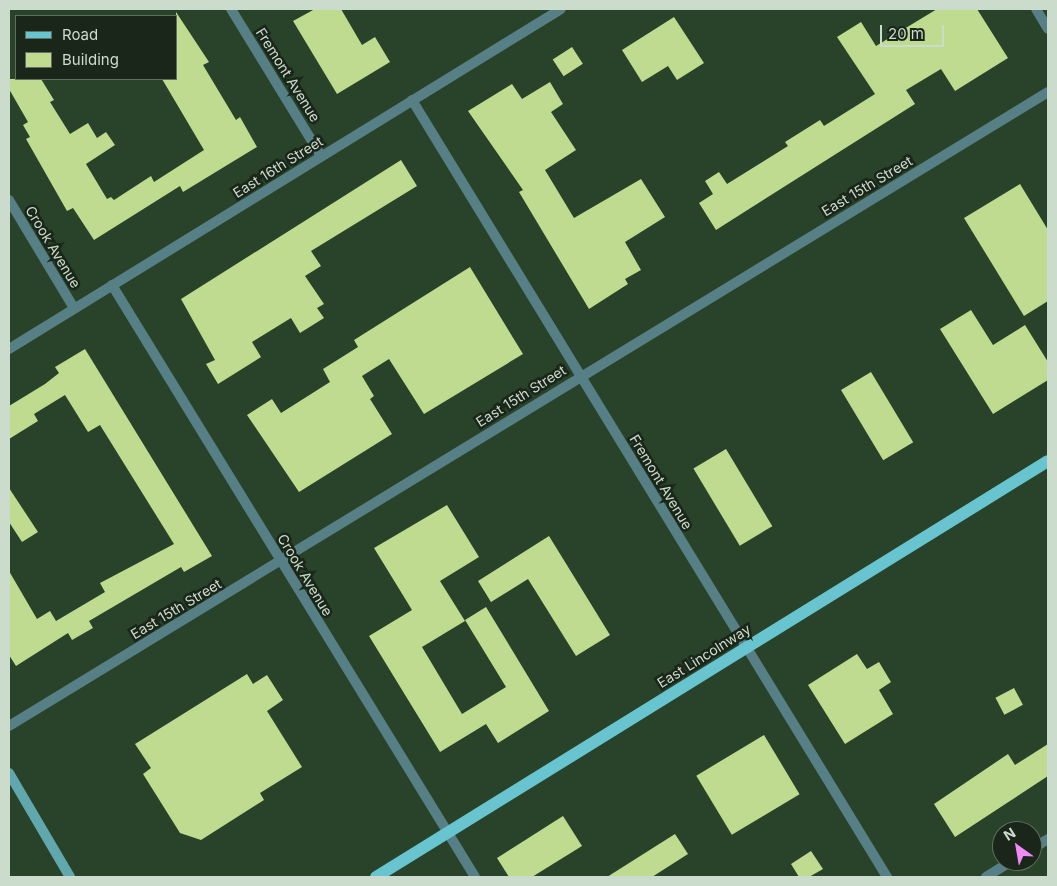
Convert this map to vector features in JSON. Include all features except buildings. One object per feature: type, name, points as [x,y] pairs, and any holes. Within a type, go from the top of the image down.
[{"type":"main road","name":"East Lincolnway","points":[[376,877],[1048,461]]},
{"type":"main road","points":[[10,778],[70,877]]},
{"type":"street","name":"Fremont Avenue","points":[[231,9],[321,156]]},
{"type":"street","name":"East 16th Street","points":[[9,349],[561,9]]},
{"type":"street","points":[[1036,9],[1048,29]]},
{"type":"street","name":"East 15th Street","points":[[9,726],[1048,92]]},
{"type":"street","name":"Fremont Avenue","points":[[412,100],[887,877]]},
{"type":"street","name":"Crook Avenue","points":[[9,200],[74,308]]},
{"type":"street","name":"Crook Avenue","points":[[112,285],[475,877]]}]
